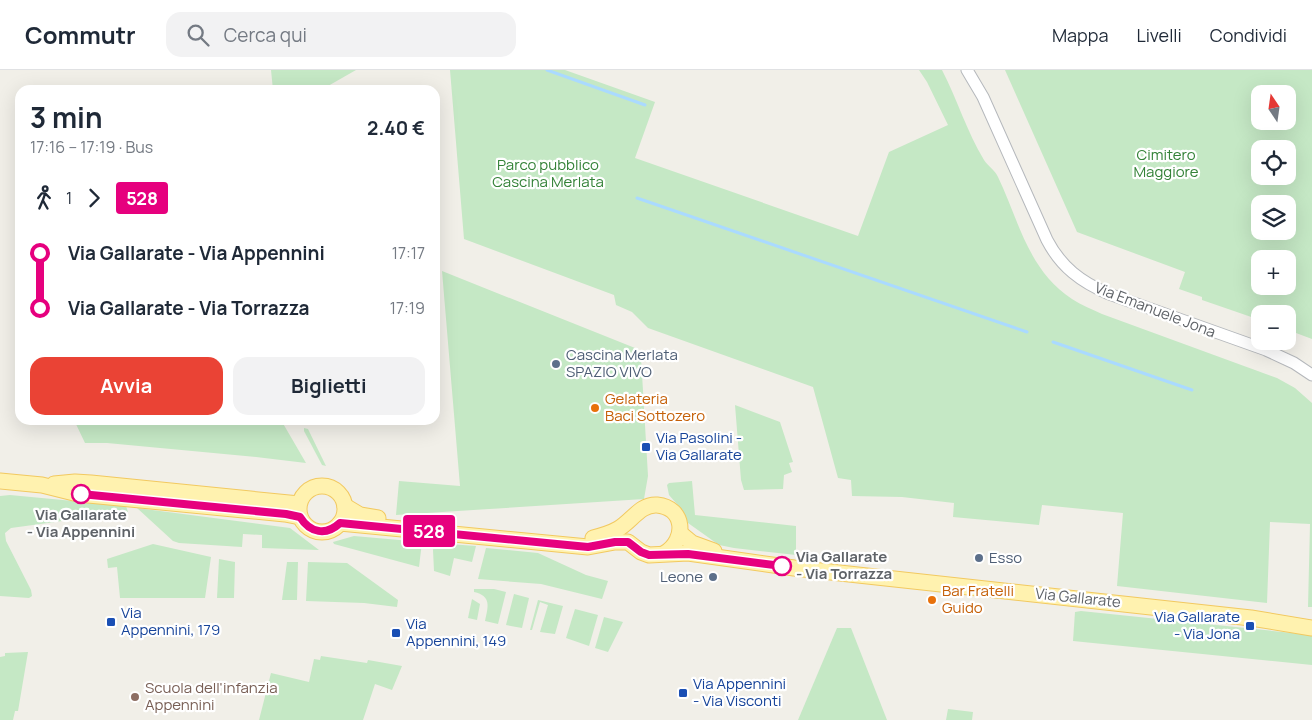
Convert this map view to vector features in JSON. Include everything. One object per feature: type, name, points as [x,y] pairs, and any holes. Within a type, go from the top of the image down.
[{"type":"main road","points":[[4,483],[42,485],[75,482],[91,483],[300,510]]},
{"type":"main road","points":[[318,486],[326,486],[335,490],[342,497],[345,506],[344,515],[340,523],[328,531],[321,532],[312,530],[305,525],[300,510],[302,496],[318,486]]},
{"type":"main road","points":[[345,506],[360,515],[380,519],[589,538],[617,530],[647,506],[663,506],[676,516],[679,522],[680,533],[678,542],[665,554]]},
{"type":"main road","points":[[633,518],[630,532],[635,546]]},
{"type":"main road","name":"Via Gallarate","points":[[340,523],[588,547],[628,542],[641,552],[649,555],[688,554],[1271,620],[1312,628]]},
{"type":"main road","name":"Via Gallarate","points":[[680,533],[692,542],[736,560]]},
{"type":"main road","name":"Via Gallarate","points":[[1271,620],[1312,618]]},
{"type":"street","name":"Via Emanuele Jona","points":[[968,70],[983,97],[1051,248],[1070,272],[1088,285],[1108,294],[1266,350],[1294,363],[1312,375]]},
{"type":"green space","points":[[271,70],[356,70],[330,85],[272,85]]},
{"type":"green space","name":"Parco pubblico Cascina Merlata","points":[[450,70],[565,70],[655,102],[635,158],[858,236],[889,152],[948,125],[919,70],[942,70],[978,149],[984,160],[998,177],[1026,244],[1045,274],[1057,287],[1075,301],[1102,314],[1277,378],[1295,388],[1312,403],[1312,607],[1308,607],[1310,524],[1270,522],[1267,603],[1117,586],[1123,513],[1042,505],[1039,525],[953,517],[954,503],[902,497],[852,496],[851,480],[838,478],[813,387],[648,328],[632,312],[616,305],[614,295],[464,239]]},
{"type":"green space","name":"Cimitero Maggiore","points":[[1005,70],[1312,70],[1312,339],[1296,333],[1296,305],[1251,305],[1251,317],[1202,300],[1202,297],[1179,289],[1185,272],[1077,232]]},
{"type":"green space","points":[[442,271],[635,348],[641,357],[648,476],[644,499],[396,515],[399,481],[460,486]]},
{"type":"green space","points":[[735,405],[780,422],[793,462],[789,463],[792,472],[784,475],[783,489],[744,490],[741,480]]},
{"type":"green space","points":[[76,425],[284,425],[306,463],[107,443],[85,443]]},
{"type":"green space","points":[[304,428],[308,429],[326,466],[322,465]]},
{"type":"green space","points":[[692,481],[695,515],[796,526],[796,555],[719,545],[688,523],[683,511],[669,495],[667,485],[669,483]]},
{"type":"green space","points":[[10,495],[126,506],[128,512],[11,528],[5,533],[6,541],[31,590],[32,596],[29,598],[0,596],[0,496]]},
{"type":"green space","points":[[137,508],[290,528],[319,550],[262,548],[262,535],[243,534],[242,547],[179,543],[173,541]]},
{"type":"green space","points":[[354,536],[422,542],[419,567],[334,544],[333,542]]},
{"type":"green space","points":[[435,543],[476,546],[472,562],[454,558],[450,576],[434,571],[433,550]]},
{"type":"green space","points":[[153,544],[211,557],[205,598],[120,598],[117,567],[108,568],[107,559]]},
{"type":"green space","points":[[486,548],[538,553],[586,575],[608,581],[602,599],[541,584],[478,579]]},
{"type":"green space","points":[[219,559],[235,562],[234,598],[217,598]]},
{"type":"green space","points":[[287,562],[298,562],[297,600],[282,600]]},
{"type":"green space","points":[[308,562],[347,563],[398,600],[397,607],[364,603],[306,601]]},
{"type":"green space","points":[[474,589],[494,589],[506,592],[498,624],[485,621],[488,607],[486,599],[484,596],[474,592]]},
{"type":"green space","points":[[514,594],[529,598],[522,628],[506,625]]},
{"type":"green space","points":[[472,599],[480,604],[477,620],[468,618]]},
{"type":"green space","points":[[538,600],[563,606],[555,634],[540,632],[548,605],[540,602],[532,630],[530,630]]},
{"type":"green space","points":[[575,609],[598,615],[589,646],[566,638]]},
{"type":"green space","points":[[1081,611],[1312,635],[1312,665],[1073,641],[1075,612]]},
{"type":"green space","points":[[604,617],[623,622],[608,652],[595,648]]},
{"type":"green space","points":[[837,628],[851,628],[887,720],[798,720]]},
{"type":"green space","points":[[28,652],[18,711],[15,711],[13,720],[0,720],[0,657],[5,656],[5,653]]},
{"type":"green space","points":[[321,656],[367,663],[368,660],[402,666],[392,690],[375,684],[363,720],[259,720],[271,673],[309,682],[314,659],[320,660]]},
{"type":"green space","points":[[948,709],[973,712],[972,720],[946,720]]},
{"type":"waterway","points":[[547,70],[645,105]]},
{"type":"waterway","points":[[637,198],[1027,332]]},
{"type":"waterway","points":[[1053,342],[1192,390]]},
{"type":"bus line","name":"528","points":[[81,494],[286,514],[300,517],[305,525],[312,530],[321,532],[335,528],[340,523],[588,547],[615,542],[628,542],[641,552],[649,555],[682,553],[782,566]]},
{"type":"place","name":"Cascina Merlata SPAZIO VIVO","points":[[556,364]]},
{"type":"place","name":"Gelateria Baci Sottozero","points":[[595,408]]},
{"type":"place","name":"Via Pasolini - Via Gallarate","points":[[646,447]]},
{"type":"place","name":"Via Gallarate - Via Appennini","points":[[81,494]]},
{"type":"place","name":"Esso","points":[[979,558]]},
{"type":"place","name":"Via Gallarate - Via Torrazza","points":[[782,566]]},
{"type":"place","name":"Leone","points":[[713,577]]},
{"type":"place","name":"Bar Fratelli Guido","points":[[932,600]]},
{"type":"place","name":"Via Appennini, 179","points":[[111,622]]},
{"type":"place","name":"Via Gallarate - Via Jona","points":[[1250,626]]},
{"type":"place","name":"Via Appennini, 149","points":[[396,633]]},
{"type":"place","name":"Via Appennini - Via Visconti","points":[[683,693]]},
{"type":"place","name":"Scuola dell'infanzia Appennini","points":[[135,697]]}]
